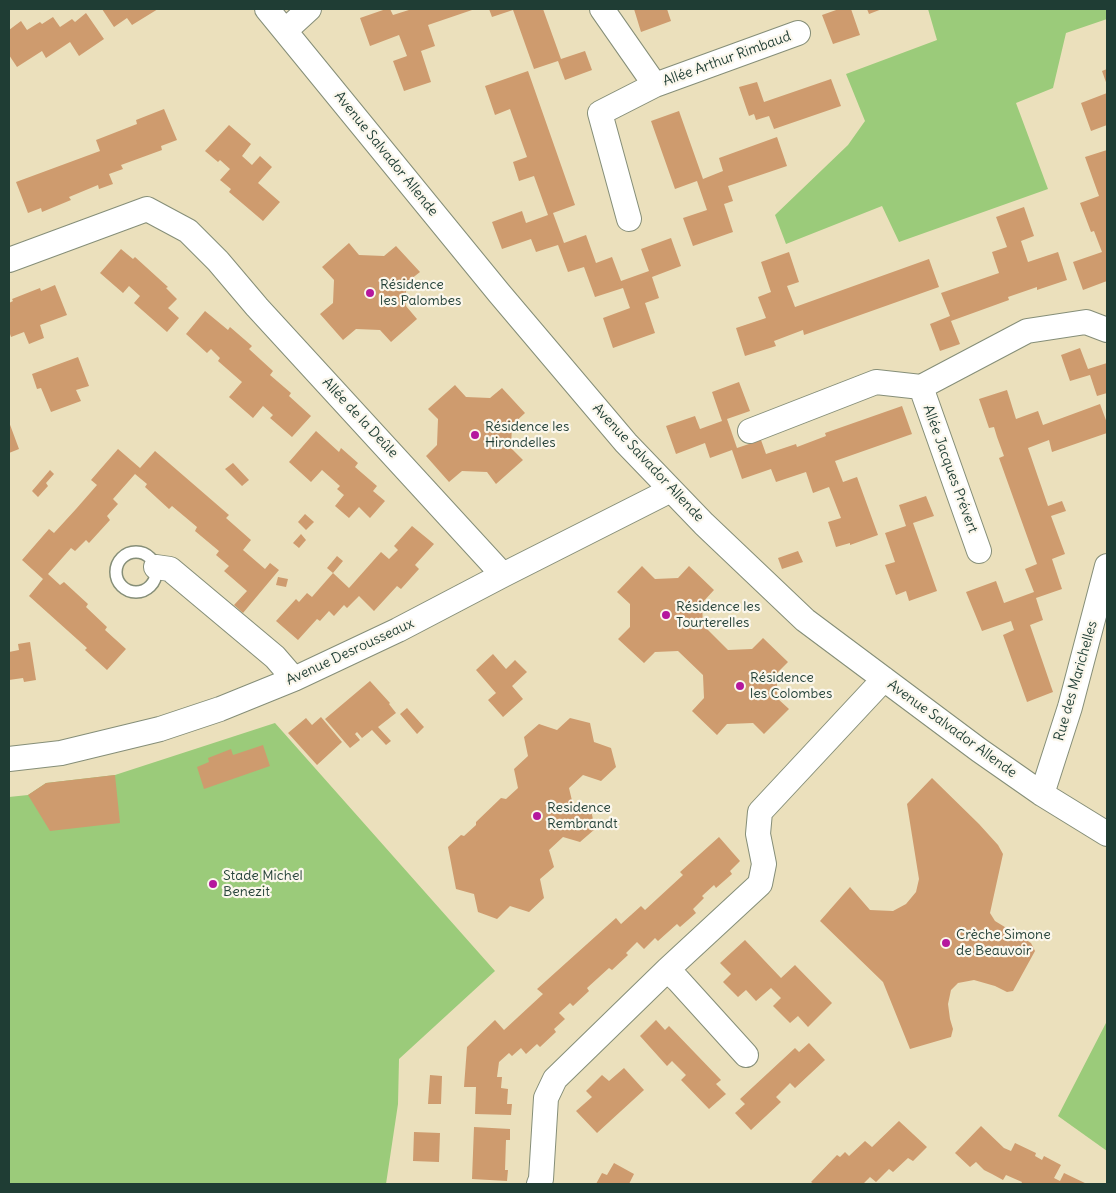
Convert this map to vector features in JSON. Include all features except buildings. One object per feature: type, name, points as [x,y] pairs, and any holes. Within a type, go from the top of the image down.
[{"type":"street","name":"Avenue Salvador Allende","points":[[267,9],[499,293],[626,443],[671,490],[805,620],[979,750],[1042,794],[1107,834]]},
{"type":"street","points":[[285,31],[309,9]]},
{"type":"street","name":"Allée Arthur Rimbaud","points":[[602,9],[656,85]]},
{"type":"street","name":"Allée Arthur Rimbaud","points":[[629,219],[600,113],[656,85],[798,33]]},
{"type":"street","name":"Allée de la Deûle","points":[[9,260],[147,209],[188,232],[218,261],[257,307],[503,574]]},
{"type":"street","name":"Allée Jacques Prévert","points":[[750,431],[876,382],[921,387],[1027,332],[1086,322],[1107,330]]},
{"type":"street","name":"Allée Jacques Prévert","points":[[921,387],[979,551]]},
{"type":"street","name":"Avenue Desrousseaux","points":[[9,759],[61,753],[160,730],[220,709],[294,679],[398,630],[503,574],[625,515],[671,490]]},
{"type":"street","name":"Rue des Marichelles","points":[[1042,794],[1070,707],[1107,566]]},
{"type":"street","points":[[156,567],[170,569],[275,656],[294,679]]},
{"type":"street","points":[[540,1182],[546,1098],[555,1079],[667,970],[760,884],[764,864],[758,834],[760,812],[884,679]]},
{"type":"street","points":[[667,970],[746,1055]]},
{"type":"green space","points":[[928,9],[1107,9],[1107,19],[1066,33],[1053,88],[1016,103],[1048,189],[899,242],[882,206],[786,244],[775,215],[848,145],[865,121],[846,74],[937,40]]},
{"type":"green space","name":"Stade Michel Benezit","points":[[275,723],[495,971],[399,1059],[398,1104],[386,1184],[9,1184],[9,797],[28,795],[46,783],[115,775]]},
{"type":"green space","points":[[1107,1021],[1107,1151],[1058,1116]]},
{"type":"place","name":"Résidence les Palombes","points":[[370,293]]},
{"type":"place","name":"Résidence les Hirondelles","points":[[475,435]]},
{"type":"place","name":"Résidence les Tourterelles","points":[[666,615]]},
{"type":"place","name":"Résidence les Colombes","points":[[740,686]]},
{"type":"place","name":"Residence Rembrandt","points":[[537,816]]},
{"type":"place","name":"Stade Michel Benezit","points":[[213,884]]},
{"type":"place","name":"Crèche Simone de Beauvoir","points":[[946,943]]}]
